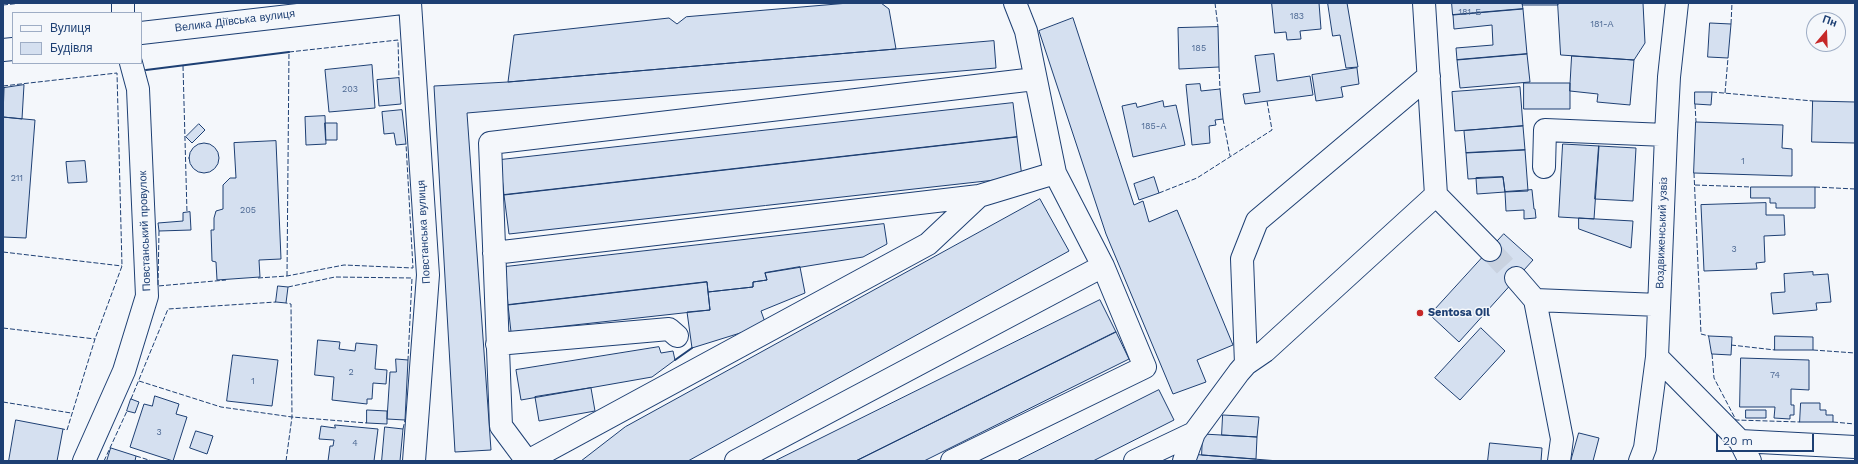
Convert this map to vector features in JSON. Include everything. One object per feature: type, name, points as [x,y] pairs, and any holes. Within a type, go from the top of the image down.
[{"type":"street","name":"Велика Діївська вулиця","points":[[142,33],[282,9],[402,3]]},
{"type":"street","name":"Повстанська вулиця","points":[[410,3],[428,275],[414,461]]},
{"type":"street","points":[[952,461],[1145,367],[1103,266],[1055,172],[1026,31],[1015,3]]},
{"type":"street","points":[[1424,3],[1436,195],[1490,250]]},
{"type":"street","name":"Воздвиженський узвіз","points":[[1640,461],[1645,448],[1657,357],[1669,77],[1677,3]]},
{"type":"street","name":"Повстанський провулок","points":[[84,461],[124,371],[147,296],[138,89],[131,64]]},
{"type":"street","points":[[1246,364],[1242,259],[1257,221],[1429,76]]},
{"type":"street","points":[[978,196],[928,244],[527,461],[501,426],[490,143],[1035,79]]},
{"type":"street","points":[[1544,167],[1545,130],[1666,135]]},
{"type":"street","points":[[494,253],[978,196],[1055,172]]},
{"type":"street","points":[[1184,461],[1194,434],[1246,364],[1266,351],[1436,195]]},
{"type":"street","points":[[736,461],[1103,266]]},
{"type":"street","points":[[1516,278],[1536,300],[1562,439],[1559,461]]},
{"type":"street","points":[[1536,300],[1659,305]]},
{"type":"street","points":[[497,344],[669,329],[677,336]]},
{"type":"street","points":[[1657,357],[1740,441],[1750,461]]},
{"type":"street","points":[[1135,461],[1194,434]]},
{"type":"street","points":[[1740,441],[1855,447]]},
{"type":"building","points":[[849,3],[881,3],[889,9],[896,49],[508,82],[514,35],[669,18],[677,24],[686,17]]},
{"type":"building","points":[[1272,3],[1319,3],[1321,29],[1300,31],[1301,39],[1287,40],[1286,32],[1275,33]]},
{"type":"building","points":[[1328,3],[1347,3],[1358,67],[1346,68],[1340,35],[1333,36]]},
{"type":"building","points":[[1452,3],[1522,3],[1523,9],[1453,15]]},
{"type":"building","points":[[1522,3],[1558,3],[1558,5],[1523,5]]},
{"type":"building","points":[[1558,3],[1643,3],[1645,43],[1634,60],[1561,55]]},
{"type":"building","points":[[1523,9],[1527,54],[1457,60],[1456,48],[1493,45],[1492,25],[1454,29],[1453,15]]},
{"type":"building","points":[[1073,18],[1134,205],[1143,201],[1149,222],[1177,210],[1233,345],[1197,360],[1206,382],[1173,394],[1106,234],[1039,31]]},
{"type":"building","points":[[1710,23],[1731,24],[1728,58],[1708,57]]},
{"type":"building","points":[[1218,27],[1219,67],[1179,69],[1178,28]]},
{"type":"building","points":[[994,41],[996,68],[467,113],[491,450],[455,452],[434,86],[508,82]]},
{"type":"building","points":[[1274,54],[1277,81],[1310,76],[1313,95],[1245,104],[1243,94],[1260,92],[1255,56]]},
{"type":"building","points":[[1527,54],[1530,82],[1460,88],[1457,60]]},
{"type":"building","points":[[1572,56],[1634,60],[1630,105],[1597,102],[1598,94],[1570,91]]},
{"type":"building","points":[[372,65],[375,108],[329,112],[325,70]]},
{"type":"building","points":[[1357,68],[1359,84],[1341,87],[1343,97],[1316,101],[1312,75]]},
{"type":"building","points":[[399,78],[401,104],[379,106],[377,80]]},
{"type":"building","points":[[1524,83],[1570,83],[1570,109],[1524,109]]},
{"type":"building","points":[[1200,84],[1201,91],[1220,89],[1223,119],[1215,120],[1216,125],[1209,126],[1210,143],[1192,145],[1186,85]]},
{"type":"building","points":[[24,85],[22,119],[3,117],[4,88]]},
{"type":"building","points":[[1520,87],[1523,126],[1455,131],[1452,92]]},
{"type":"building","points":[[1695,92],[1712,92],[1711,105],[1695,104]]},
{"type":"building","points":[[1163,101],[1164,107],[1176,105],[1185,145],[1133,157],[1122,106],[1136,103],[1137,107]]},
{"type":"building","points":[[1813,101],[1855,102],[1855,143],[1812,142]]},
{"type":"building","points":[[1013,103],[1017,137],[504,195],[500,160]]},
{"type":"building","points":[[402,110],[406,144],[396,145],[394,133],[384,134],[382,112]]},
{"type":"building","points":[[325,116],[326,144],[306,145],[305,117]]},
{"type":"building","points":[[3,117],[35,120],[26,238],[3,237]]},
{"type":"building","points":[[1696,122],[1783,125],[1782,148],[1792,149],[1792,176],[1694,173]]},
{"type":"building","points":[[325,123],[337,123],[337,140],[326,140]]},
{"type":"building","points":[[199,124],[205,130],[192,143],[186,137]]},
{"type":"building","points":[[1523,126],[1525,150],[1466,153],[1464,131]]},
{"type":"building","points":[[1017,137],[1022,177],[509,234],[504,195]]},
{"type":"building","points":[[276,141],[281,259],[259,260],[260,277],[217,280],[216,262],[212,261],[211,230],[214,230],[214,218],[216,211],[223,209],[223,185],[230,178],[236,178],[234,143]]},
{"type":"building","points":[[204,143],[215,147],[219,158],[215,169],[204,173],[193,169],[189,158],[193,147]]},
{"type":"building","points":[[1563,144],[1599,146],[1594,219],[1559,217]]},
{"type":"building","points":[[1599,146],[1636,148],[1633,201],[1595,199]]},
{"type":"building","points":[[1525,150],[1528,191],[1505,192],[1503,177],[1468,179],[1466,153]]},
{"type":"building","points":[[85,161],[87,182],[68,183],[66,162]]},
{"type":"building","points":[[1154,177],[1159,193],[1139,200],[1134,184]]},
{"type":"building","points":[[1503,177],[1505,192],[1477,194],[1476,178]]},
{"type":"building","points":[[1751,187],[1815,187],[1815,208],[1776,208],[1776,203],[1770,203],[1770,198],[1751,198]]},
{"type":"building","points":[[1532,190],[1536,218],[1524,219],[1524,210],[1506,211],[1505,192]]},
{"type":"building","points":[[1040,199],[1069,251],[688,461],[581,461],[625,427]]},
{"type":"building","points":[[1766,203],[1766,215],[1784,215],[1785,235],[1764,236],[1765,262],[1756,263],[1757,269],[1704,271],[1701,205]]},
{"type":"building","points":[[190,212],[191,230],[159,231],[158,223],[183,221],[183,213]]},
{"type":"building","points":[[1579,218],[1633,221],[1631,248],[1579,229]]},
{"type":"building","points":[[884,224],[887,244],[863,257],[765,273],[767,280],[753,282],[753,287],[708,292],[707,282],[508,305],[505,267]]},
{"type":"building","points":[[1504,234],[1533,260],[1459,342],[1430,315]]},
{"type":"building","points":[[800,267],[805,293],[761,311],[766,325],[692,348],[687,312],[710,310],[708,292],[753,287],[753,282],[767,280],[765,273]]},
{"type":"building","points":[[1813,272],[1813,275],[1828,274],[1831,302],[1816,303],[1817,310],[1773,314],[1771,293],[1785,292],[1784,274]]},
{"type":"building","points":[[707,282],[710,310],[511,332],[508,305]]},
{"type":"building","points":[[278,286],[288,287],[286,303],[276,302]]},
{"type":"building","points":[[1100,300],[1116,332],[856,461],[775,461]]},
{"type":"building","points":[[1481,328],[1505,351],[1460,400],[1435,378]]},
{"type":"building","points":[[1116,332],[1129,359],[924,461],[856,461]]},
{"type":"building","points":[[1709,336],[1732,337],[1731,355],[1712,354]]},
{"type":"building","points":[[1775,336],[1813,337],[1813,350],[1775,350]]},
{"type":"building","points":[[318,340],[340,342],[339,349],[355,351],[356,343],[377,345],[375,369],[387,370],[386,384],[373,383],[372,399],[367,399],[367,404],[332,400],[334,377],[315,375]]},
{"type":"building","points":[[659,347],[661,353],[673,351],[675,360],[652,377],[521,400],[516,370]]},
{"type":"building","points":[[233,355],[278,360],[272,406],[227,401]]},
{"type":"building","points":[[1741,358],[1809,360],[1809,390],[1791,389],[1791,405],[1794,405],[1794,415],[1790,415],[1790,419],[1774,418],[1775,407],[1740,407]]},
{"type":"building","points":[[396,359],[408,360],[405,420],[387,419],[390,372],[396,372]]},
{"type":"building","points":[[591,388],[595,411],[539,421],[535,397]]},
{"type":"building","points":[[1159,390],[1174,420],[1093,461],[1017,461]]},
{"type":"building","points":[[155,396],[179,404],[176,414],[187,417],[173,461],[130,447],[144,404],[152,406]]},
{"type":"building","points":[[131,399],[139,402],[135,413],[127,411]]},
{"type":"building","points":[[1801,403],[1820,403],[1820,410],[1826,410],[1826,415],[1833,415],[1833,422],[1800,422]]},
{"type":"building","points":[[367,410],[387,411],[387,424],[367,423]]},
{"type":"building","points":[[1746,410],[1766,410],[1766,418],[1746,418]]},
{"type":"building","points":[[1223,415],[1259,417],[1257,437],[1222,435]]},
{"type":"building","points":[[16,420],[63,429],[57,461],[9,461]]},
{"type":"building","points":[[335,425],[378,429],[374,461],[328,461],[330,446],[333,446],[334,440],[319,439],[321,426],[335,428]]},
{"type":"building","points":[[385,427],[403,429],[400,461],[382,461]]},
{"type":"building","points":[[196,431],[213,436],[207,454],[190,448]]},
{"type":"building","points":[[1579,433],[1599,438],[1593,461],[1571,461]]},
{"type":"building","points":[[1203,434],[1257,437],[1256,459],[1202,455]]},
{"type":"building","points":[[1490,443],[1542,448],[1541,461],[1488,461]]},
{"type":"building","points":[[111,448],[136,456],[135,461],[107,461]]},
{"type":"building","points":[[1192,454],[1202,455],[1279,461],[1191,461]]},
{"type":"tunnel","points":[[1490,250],[1516,278]]},
{"type":"fence","points":[[3,5],[22,3]]},
{"type":"fence","points":[[1215,3],[1218,27]]},
{"type":"fence","points":[[1731,24],[1732,3]]},
{"type":"fence","points":[[287,276],[289,52],[398,40],[399,78]]},
{"type":"fence","points":[[1725,93],[1728,58]]},
{"type":"fence","points":[[183,66],[187,213]]},
{"type":"fence","points":[[1219,67],[1220,89]]},
{"type":"fence","points":[[3,86],[117,73],[122,266],[95,339],[67,430],[63,429]]},
{"type":"fence","points":[[1712,92],[1813,101]]},
{"type":"fence","points":[[1159,193],[1197,178],[1272,130],[1267,101]]},
{"type":"fence","points":[[1695,104],[1696,122]]},
{"type":"fence","points":[[1223,119],[1230,156]]},
{"type":"fence","points":[[258,278],[287,276],[344,265],[413,268],[406,144]]},
{"type":"fence","points":[[1694,173],[1701,334],[1709,336]]},
{"type":"fence","points":[[1695,185],[1751,187]]},
{"type":"fence","points":[[1815,187],[1855,189]]},
{"type":"fence","points":[[159,231],[158,286],[226,280]]},
{"type":"fence","points":[[3,252],[122,266]]},
{"type":"fence","points":[[288,287],[335,277],[412,278],[408,360]]},
{"type":"fence","points":[[131,399],[168,309],[276,302]]},
{"type":"fence","points":[[286,303],[291,304],[292,417],[286,461]]},
{"type":"fence","points":[[3,328],[95,339]]},
{"type":"fence","points":[[1731,345],[1775,350]]},
{"type":"fence","points":[[1813,350],[1855,353]]},
{"type":"fence","points":[[1712,354],[1714,378],[1736,420],[1800,422]]},
{"type":"fence","points":[[139,381],[221,407],[292,417],[367,423]]},
{"type":"fence","points":[[3,402],[71,413]]},
{"type":"fence","points":[[104,461],[127,411]]},
{"type":"fence","points":[[403,429],[405,420]]},
{"type":"fence","points":[[1833,422],[1855,424]]},
{"type":"fence","points":[[136,456],[152,461]]},
{"type":"wall","points":[[146,70],[289,52]]},
{"type":"wall","points":[[675,360],[692,348]]},
{"type":"place","name":"Sentosa Oil","points":[[1420,313]]}]
